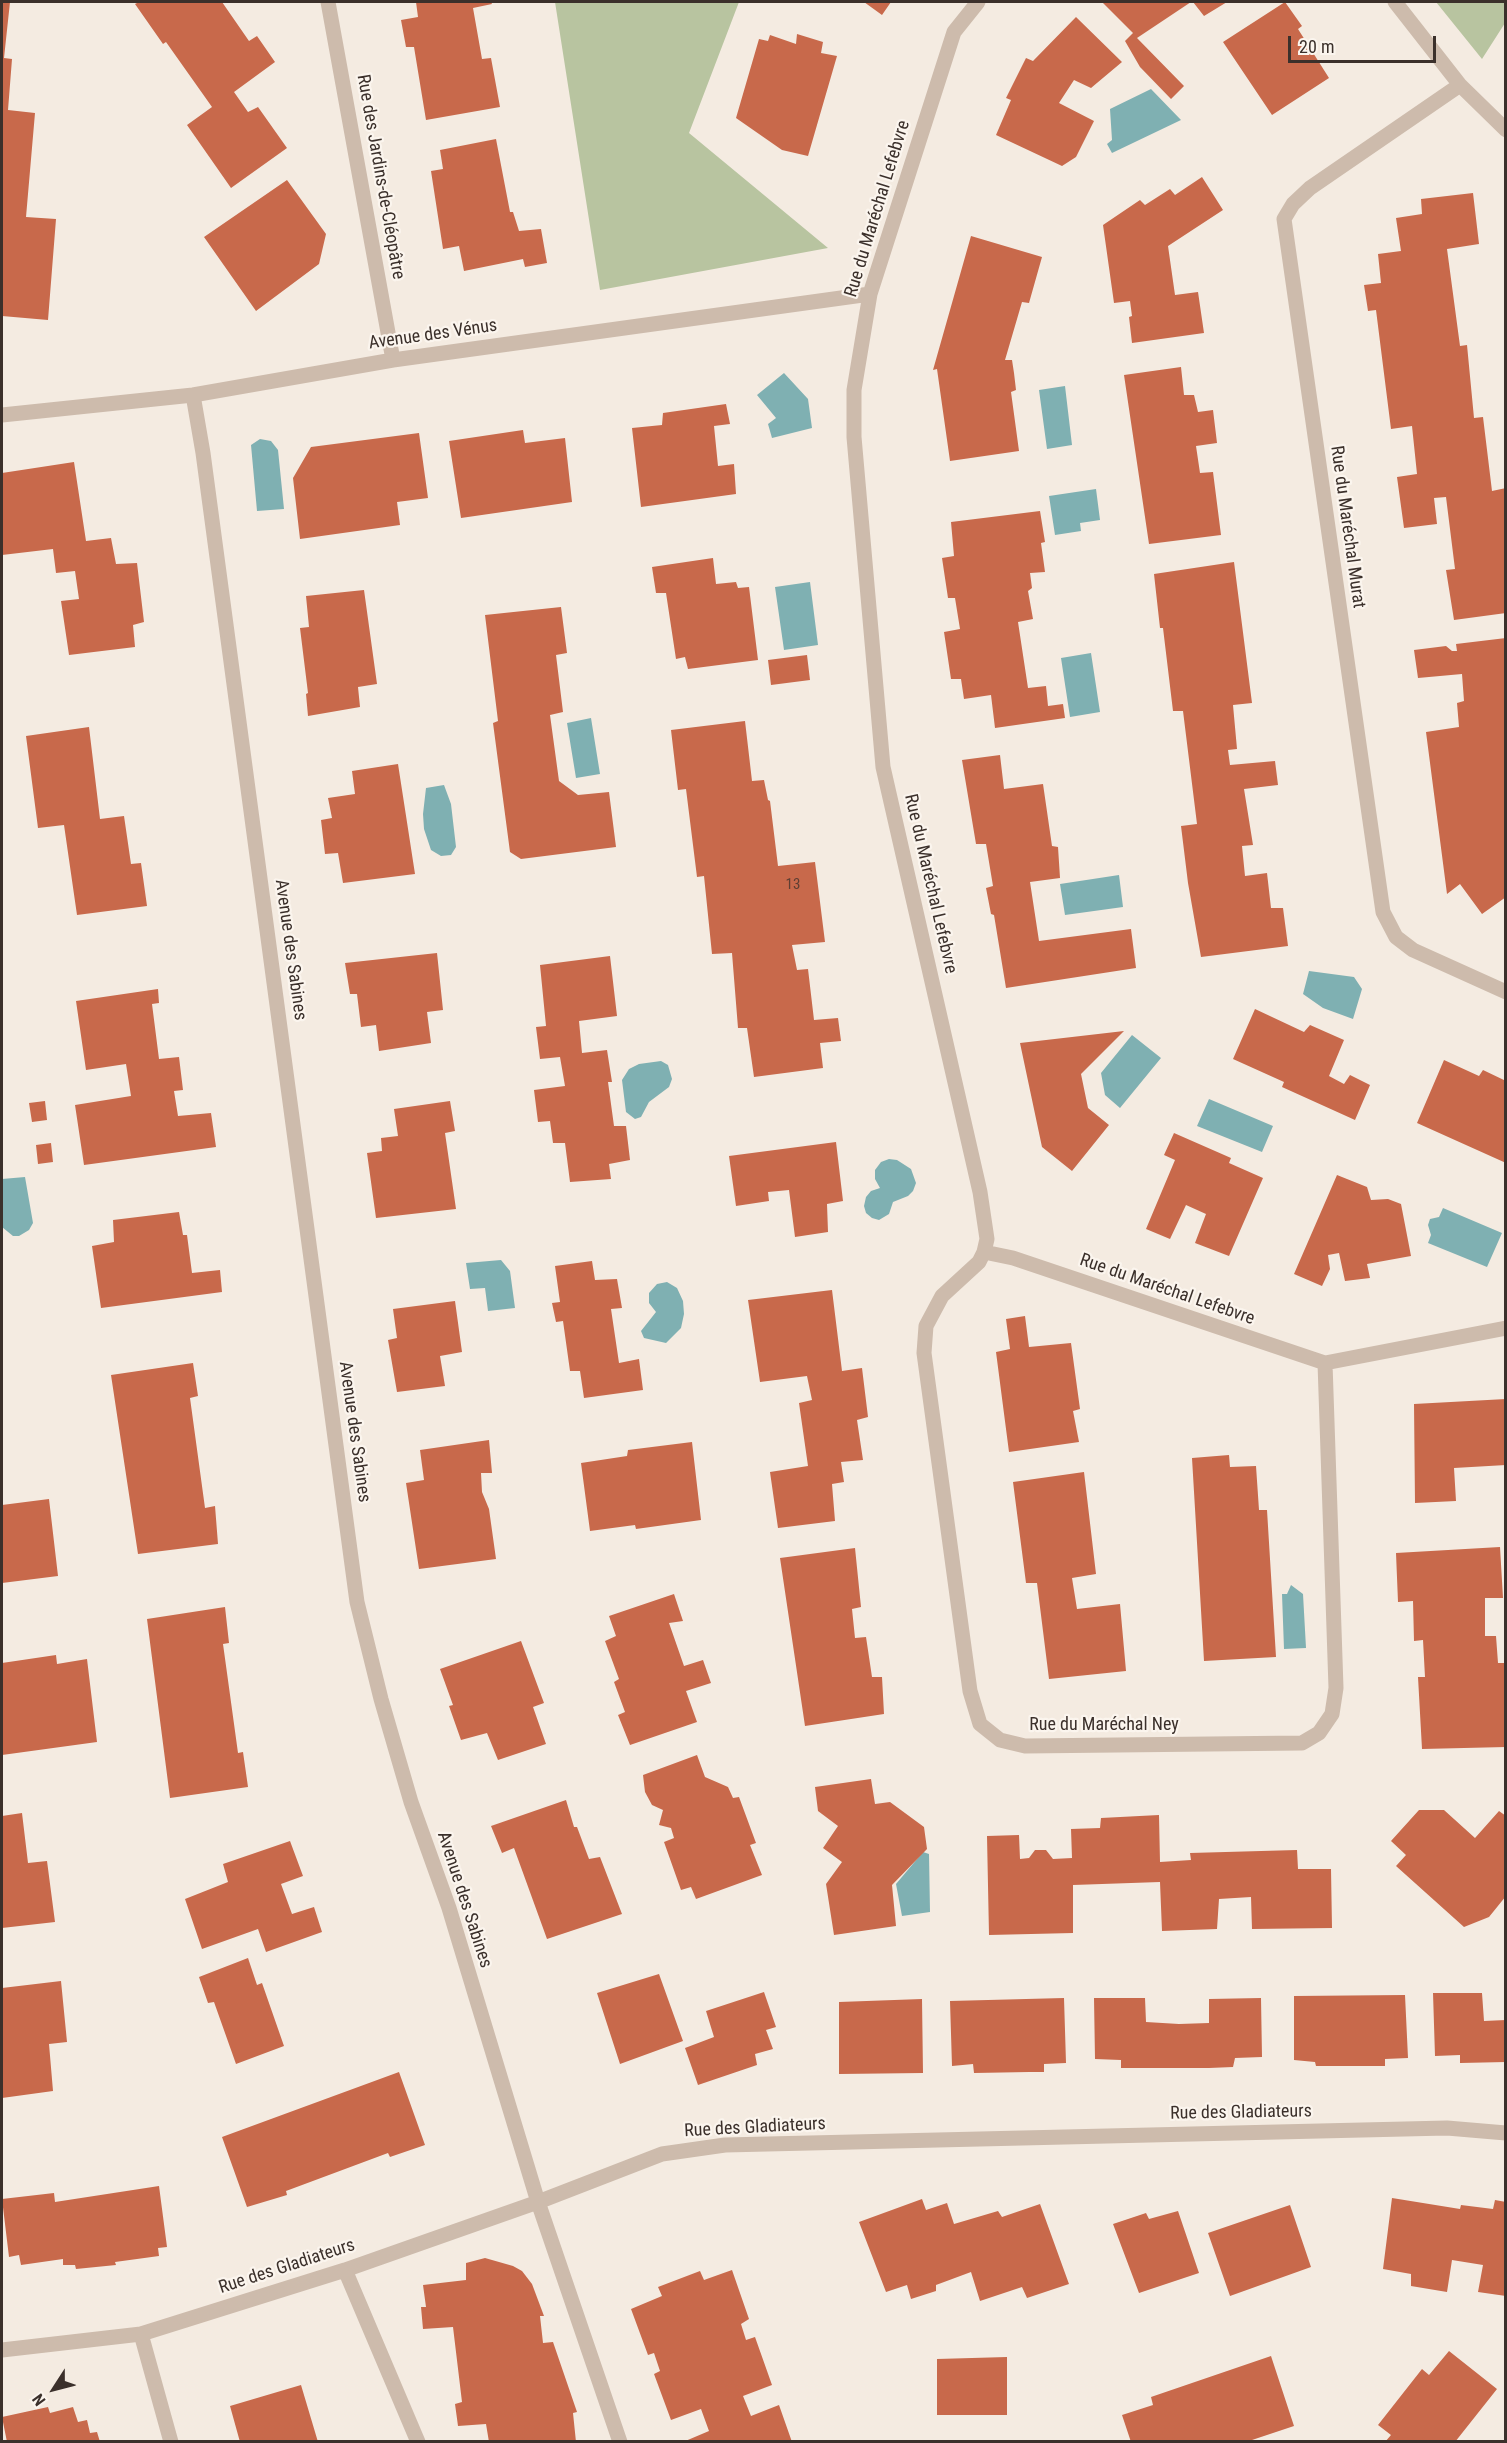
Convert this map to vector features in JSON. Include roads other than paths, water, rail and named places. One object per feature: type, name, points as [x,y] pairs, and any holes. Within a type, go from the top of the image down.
[{"type":"street","name":"Rue des Jardins-de-Cléopâtre","points":[[328,2],[393,360]]},
{"type":"street","name":"Rue du Maréchal Lefebvre","points":[[978,2],[954,32],[870,294],[854,390],[854,437],[883,767],[980,1192],[987,1239],[984,1252],[1013,1258],[1325,1363],[1506,1328]]},
{"type":"street","points":[[1395,2],[1460,85],[1506,130]]},
{"type":"street","name":"Rue du Maréchal Murat","points":[[1460,85],[1310,188],[1293,204],[1284,219],[1383,912],[1396,937],[1413,950],[1506,992]]},
{"type":"street","name":"Avenue des Vénus","points":[[2,415],[193,395],[393,360],[870,294]]},
{"type":"street","name":"Avenue des Sabines","points":[[193,395],[206,477],[357,1602],[381,1699],[411,1802],[448,1908],[538,2202],[620,2442]]},
{"type":"street","name":"Rue du Maréchal Ney","points":[[984,1252],[969,1271],[942,1296],[926,1326],[924,1353],[970,1691],[980,1724],[1000,1740],[1025,1746],[1302,1743],[1319,1733],[1332,1714],[1336,1688],[1325,1363]]},
{"type":"street","name":"Rue des Gladiateurs","points":[[2,2350],[141,2334],[345,2270],[538,2202],[662,2154],[725,2145],[1447,2128],[1506,2133]]},
{"type":"street","points":[[345,2270],[418,2442]]},
{"type":"street","points":[[141,2334],[171,2442]]},
{"type":"water","points":[[1151,89],[1181,120],[1112,153],[1107,144],[1112,140],[1110,109]]},
{"type":"water","points":[[784,373],[808,399],[812,428],[772,438],[768,424],[776,418],[757,395]]},
{"type":"water","points":[[1065,386],[1072,445],[1047,449],[1039,390]]},
{"type":"water","points":[[260,439],[271,441],[278,450],[284,509],[257,511],[251,445]]},
{"type":"water","points":[[1096,489],[1100,520],[1080,523],[1081,531],[1055,535],[1049,496]]},
{"type":"water","points":[[810,582],[818,645],[784,650],[775,587]]},
{"type":"water","points":[[1091,653],[1100,712],[1070,717],[1061,658]]},
{"type":"water","points":[[591,718],[600,774],[576,778],[567,723]]},
{"type":"water","points":[[444,785],[451,804],[456,847],[451,855],[441,856],[431,850],[424,829],[423,814],[426,788]]},
{"type":"water","points":[[1119,875],[1123,907],[1065,915],[1060,884]]},
{"type":"water","points":[[1309,971],[1354,977],[1362,989],[1353,1019],[1323,1008],[1303,994]]},
{"type":"water","points":[[1132,1035],[1161,1058],[1120,1108],[1105,1095],[1101,1073]]},
{"type":"water","points":[[661,1061],[668,1065],[672,1079],[669,1087],[649,1102],[641,1117],[635,1119],[626,1112],[622,1080],[629,1069],[639,1064]]},
{"type":"water","points":[[1209,1099],[1273,1126],[1262,1152],[1197,1126]]},
{"type":"water","points":[[889,1159],[897,1160],[911,1169],[916,1183],[908,1196],[893,1202],[889,1214],[879,1220],[866,1213],[864,1206],[866,1197],[871,1191],[880,1188],[875,1179],[875,1170],[881,1162]]},
{"type":"water","points":[[25,1177],[33,1223],[29,1230],[19,1236],[13,1236],[2,1227],[2,1179]]},
{"type":"water","points":[[1443,1208],[1502,1233],[1487,1267],[1428,1243],[1431,1235],[1428,1225],[1430,1219],[1439,1217]]},
{"type":"water","points":[[501,1260],[510,1271],[515,1308],[488,1311],[485,1288],[470,1289],[466,1263]]},
{"type":"water","points":[[667,1282],[677,1288],[683,1301],[684,1314],[681,1328],[666,1343],[644,1338],[641,1331],[656,1312],[649,1303],[649,1293],[657,1284]]},
{"type":"water","points":[[1291,1585],[1303,1594],[1306,1648],[1284,1649],[1282,1594],[1287,1594]]},
{"type":"water","points":[[923,1852],[929,1854],[930,1912],[902,1916],[896,1884]]}]
